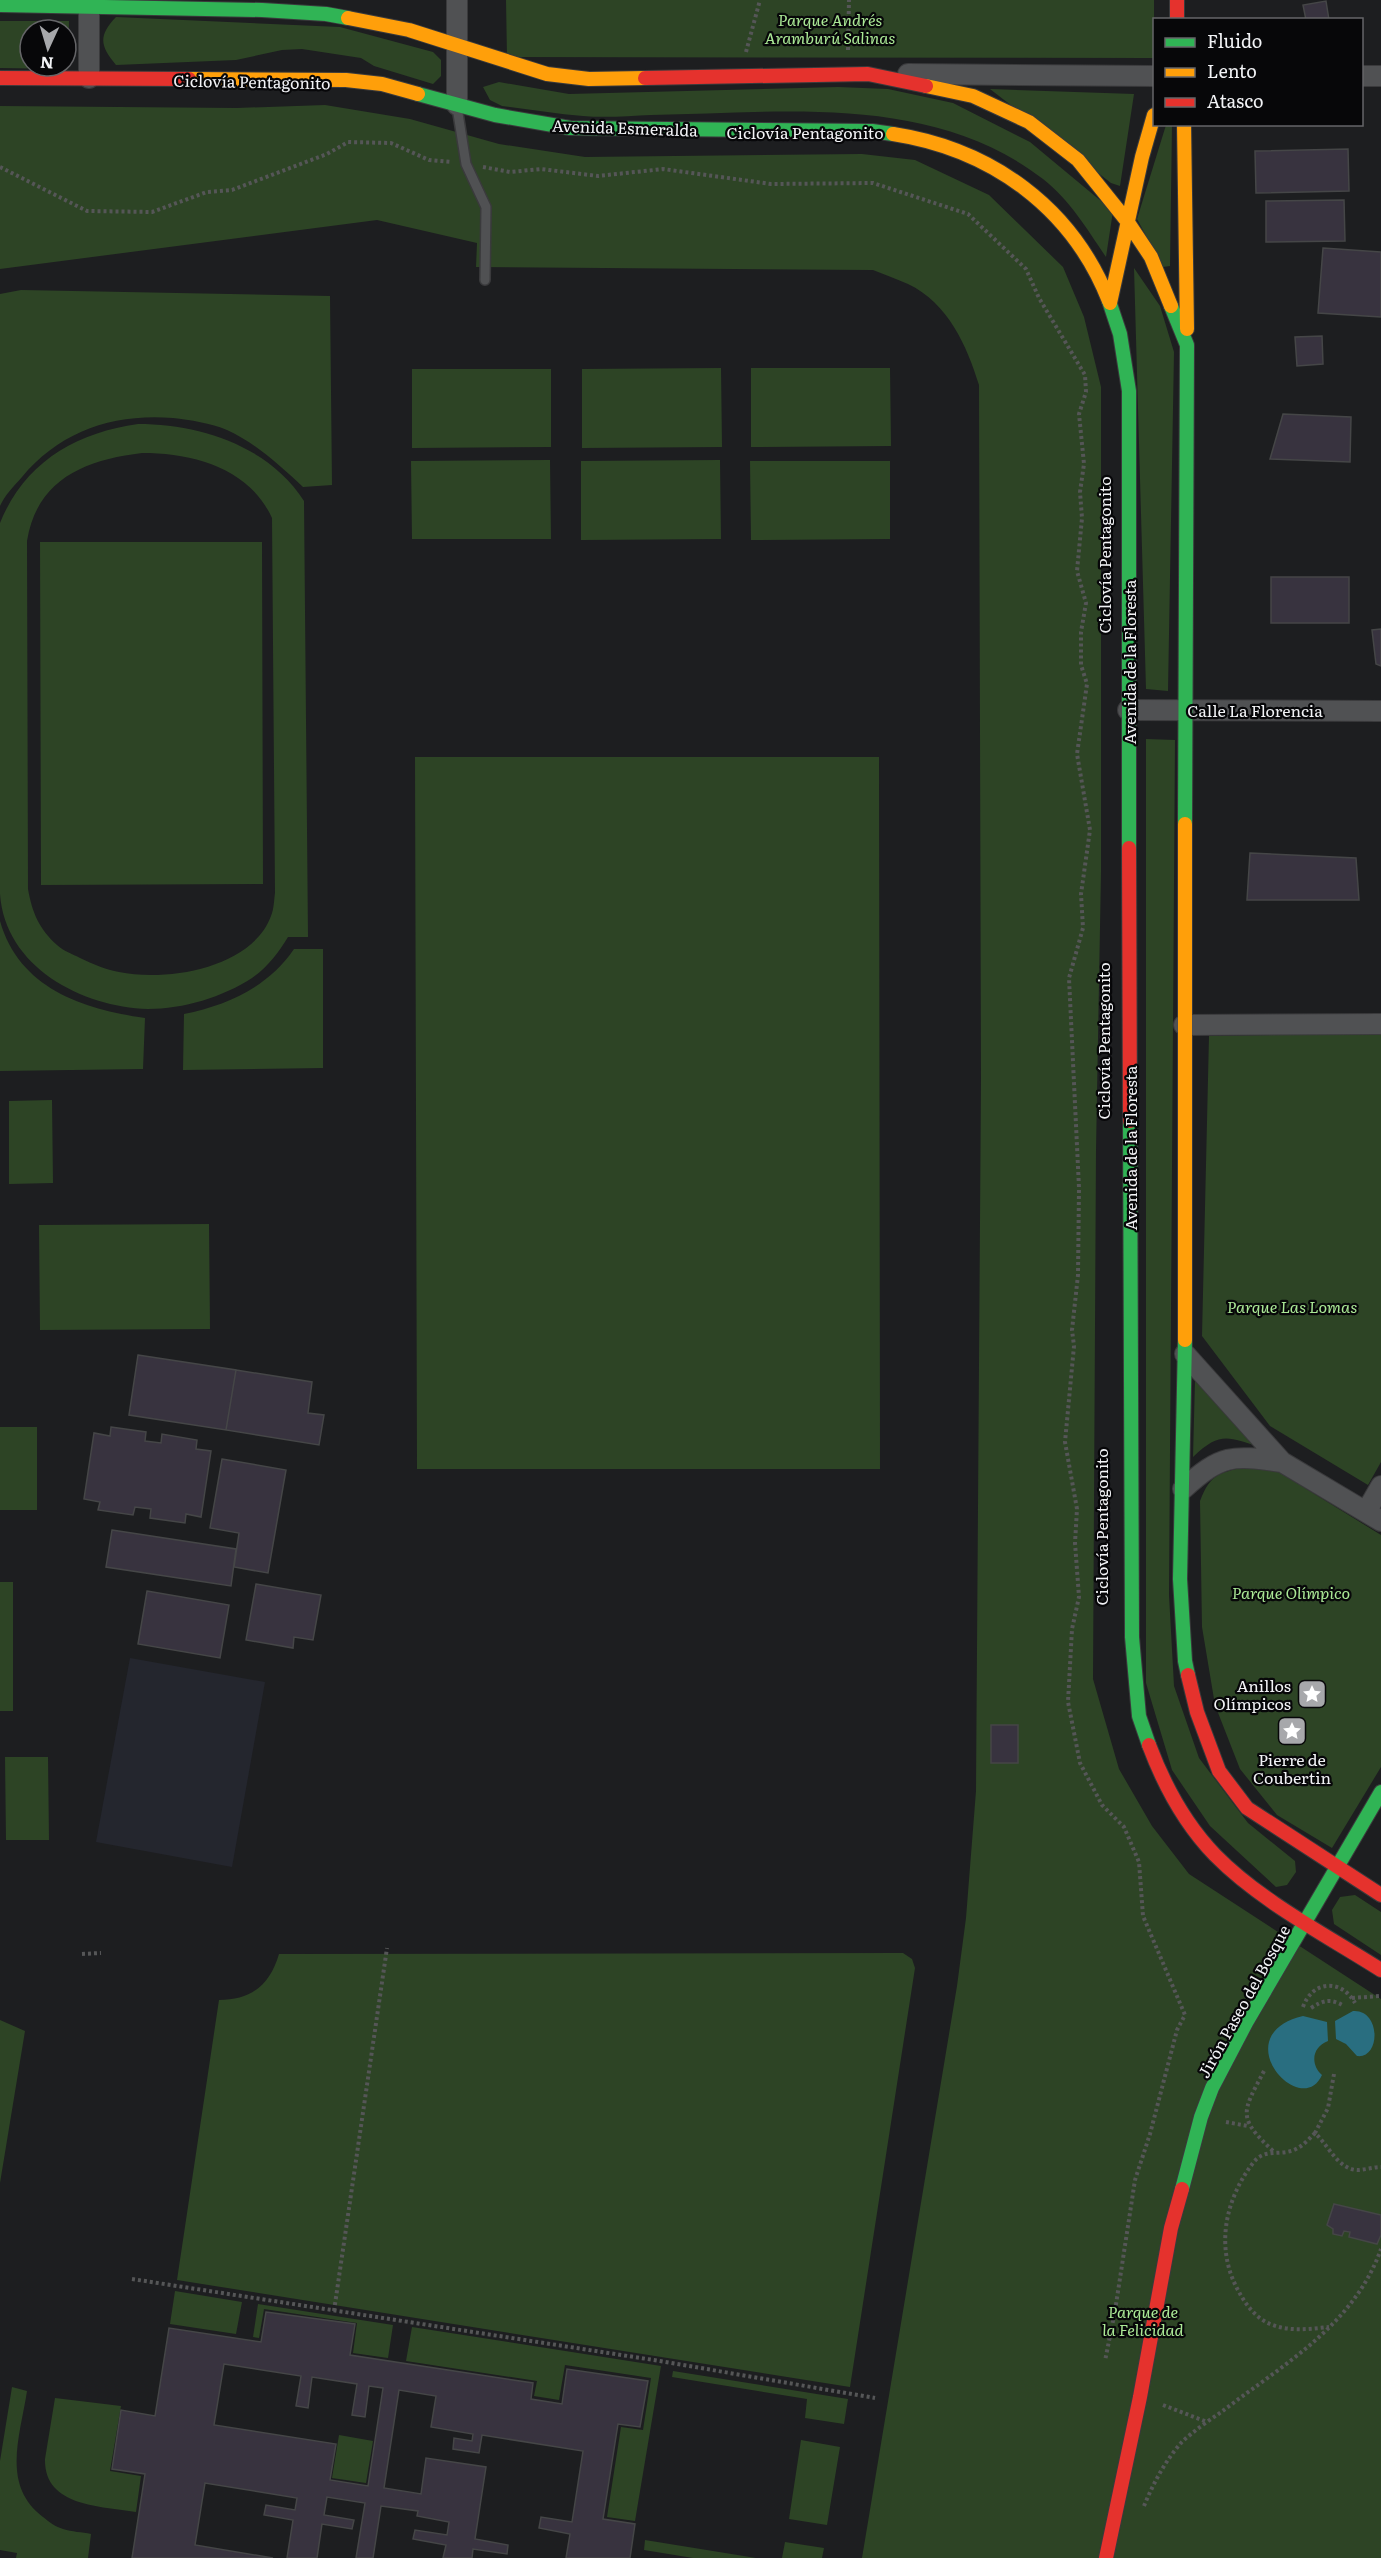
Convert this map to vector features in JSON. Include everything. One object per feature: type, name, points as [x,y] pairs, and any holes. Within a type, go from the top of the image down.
[{"type":"main road","points":[[1177,0],[1177,18]]},
{"type":"main road","points":[[0,5],[89,2],[326,14],[371,21],[457,44],[507,63],[547,74],[589,80],[868,74],[973,96],[1029,122],[1077,160],[1128,221],[1151,257],[1187,345]]},
{"type":"main road","name":"Avenida Esmeralda","points":[[0,78],[346,80],[382,84],[495,115],[570,128],[872,131],[909,135],[949,146],[1003,172],[1059,219],[1095,269],[1110,303]]},
{"type":"main road","name":"Avenida de la Floresta","points":[[1153,123],[1110,303],[1126,360],[1129,392],[1128,710],[1134,1678],[1139,1716],[1173,1799],[1215,1855],[1237,1874],[1306,1922],[1381,1970]]},
{"type":"main road","points":[[1184,126],[1187,345],[1185,1354],[1180,1579],[1185,1661],[1197,1712],[1219,1772],[1247,1809],[1381,1895]]},
{"type":"main road","name":"Jirón Paseo del Bosque","points":[[1106,2558],[1140,2397],[1171,2228],[1201,2117],[1212,2088],[1246,2022],[1381,1792]]},
{"type":"street","points":[[457,0],[457,105]]},
{"type":"street","points":[[89,2],[89,78]]},
{"type":"street","points":[[868,74],[1153,75]]},
{"type":"street","points":[[1363,76],[1381,76]]},
{"type":"street","name":"Calle La Florencia","points":[[1128,710],[1381,711]]},
{"type":"street","points":[[1184,1025],[1381,1024]]},
{"type":"street","points":[[1185,1354],[1282,1462],[1374,1516],[1381,1486]]},
{"type":"street","points":[[1183,1490],[1208,1468],[1227,1459],[1251,1458],[1282,1462]]},
{"type":"lane","points":[[457,105],[466,164],[486,207],[485,280]]},
{"type":"path","points":[[740,76],[760,0]]},
{"type":"path","points":[[848,74],[849,0]]},
{"type":"path","points":[[0,167],[87,211],[152,212],[207,192],[232,190],[327,154],[348,142],[391,143],[429,160],[510,172],[541,169],[598,176],[663,169],[771,184],[873,183],[968,214],[1026,269],[1039,298],[1084,375],[1086,392],[1079,414],[1084,464],[1080,492],[1082,518],[1077,572],[1086,603],[1081,632],[1081,665],[1087,684],[1077,754],[1090,830],[1081,894],[1083,928],[1069,978],[1079,1188],[1078,1275],[1065,1442],[1077,1509],[1075,1543],[1079,1597],[1072,1629],[1068,1702],[1080,1762],[1102,1805],[1124,1827],[1139,1862],[1143,1916],[1185,2015],[1177,2030],[1150,2134],[1135,2180],[1106,2361]]},
{"type":"path","points":[[334,2311],[387,1948]]},
{"type":"path","points":[[82,1954],[101,1953]]},
{"type":"path","points":[[1303,2007],[1307,1995],[1319,1988],[1333,1985],[1345,1990],[1353,2000],[1381,1996]]},
{"type":"path","points":[[1311,2008],[1327,2000],[1334,2000],[1344,2006]]},
{"type":"path","points":[[1264,2071],[1248,2101],[1245,2115],[1248,2126],[1274,2152]]},
{"type":"path","points":[[1331,2326],[1306,2330],[1286,2329],[1268,2324],[1254,2314],[1232,2280],[1224,2242],[1227,2216],[1236,2191],[1255,2160],[1263,2154],[1293,2151],[1315,2133],[1328,2108],[1334,2073]]},
{"type":"path","points":[[1315,2133],[1326,2143],[1338,2162],[1347,2167],[1356,2170],[1381,2167]]},
{"type":"path","points":[[1142,2512],[1160,2471],[1181,2443],[1292,2361],[1331,2326],[1359,2292],[1381,2249]]},
{"type":"path","points":[[132,2279],[660,2361],[875,2398]]},
{"type":"path","points":[[1140,2397],[1208,2422]]},
{"type":"shaded area","points":[[130,1658],[265,1682],[232,1867],[96,1842]]},
{"type":"green space","name":"Parque Andrés Aramburú Salinas","points":[[506,0],[1154,0],[1153,58],[507,57]]},
{"type":"green space","points":[[116,17],[340,27],[433,52],[441,60],[441,76],[433,84],[374,66],[361,58],[302,49],[282,50],[236,60],[116,65],[103,41],[106,30]]},
{"type":"green space","points":[[0,21],[18,21],[18,68],[0,68]]},
{"type":"green space","points":[[499,82],[569,94],[838,87],[888,89],[953,103],[1030,142],[1113,211],[1106,257],[1070,206],[1053,187],[999,151],[953,132],[905,120],[855,114],[752,112],[600,117],[563,114],[502,106],[490,100],[483,87]]},
{"type":"green space","points":[[990,89],[1134,94],[1120,186],[1111,183]]},
{"type":"green space","name":"Parque de la Felicidad","points":[[325,105],[410,119],[499,144],[585,157],[862,154],[915,160],[989,195],[1063,267],[1084,317],[1101,387],[1101,872],[1096,1150],[1093,1679],[1119,1769],[1152,1826],[1189,1874],[1381,1999],[1381,2558],[862,2558],[957,1986],[966,1918],[976,1791],[981,1079],[979,385],[962,341],[945,314],[922,292],[873,270],[476,267],[477,243],[377,220],[0,269],[0,106],[237,108]]},
{"type":"green space","points":[[1166,126],[1172,126],[1170,266],[1163,267],[1137,219]]},
{"type":"green space","points":[[1134,268],[1160,306],[1174,352],[1168,691],[1146,689]]},
{"type":"green space","points":[[21,290],[330,296],[332,485],[303,487],[258,448],[221,428],[186,420],[151,417],[109,422],[71,437],[37,461],[4,498],[0,506],[0,294]]},
{"type":"green space","points":[[721,368],[722,447],[582,448],[582,369]]},
{"type":"green space","points":[[751,368],[890,368],[891,446],[751,447]]},
{"type":"green space","points":[[412,369],[551,369],[551,447],[412,448]]},
{"type":"green space","points":[[138,424],[161,425],[185,428],[231,442],[252,452],[272,466],[304,501],[308,937],[288,937],[263,969],[241,985],[202,1001],[175,1007],[148,1009],[123,1006],[73,991],[51,978],[32,962],[16,942],[5,920],[0,894],[0,523],[23,483],[54,454],[73,443],[115,428]],"holes":[[[142,453],[199,460],[234,475],[262,501],[272,518],[275,893],[271,916],[261,934],[246,948],[206,967],[160,975],[139,975],[104,968],[65,951],[51,939],[34,913],[28,889],[27,541],[32,520],[41,502],[67,476],[101,461],[121,456]]]},
{"type":"green space","points":[[550,460],[551,539],[412,539],[411,461]]},
{"type":"green space","points":[[720,460],[721,539],[581,540],[581,461]]},
{"type":"green space","points":[[750,461],[890,461],[890,539],[751,540]]},
{"type":"green space","points":[[40,542],[262,542],[263,884],[41,885]]},
{"type":"green space","points":[[1146,739],[1175,740],[1169,1595],[1174,1686],[1199,1758],[1248,1823],[1295,1861],[1296,1872],[1287,1885],[1276,1887],[1210,1826],[1172,1770],[1146,1683]]},
{"type":"green space","points":[[415,757],[879,757],[880,1469],[417,1469]]},
{"type":"green space","points":[[0,921],[9,944],[22,963],[38,979],[76,1001],[121,1014],[145,1018],[143,1069],[0,1071]]},
{"type":"green space","points":[[294,949],[323,949],[323,1068],[183,1070],[184,1014],[216,1005],[246,992],[272,974]]},
{"type":"green space","name":"Parque Las Lomas","points":[[1381,1033],[1381,1462],[1368,1485],[1270,1426],[1202,1336],[1209,1036]]},
{"type":"green space","points":[[52,1100],[53,1183],[9,1184],[9,1101]]},
{"type":"green space","points":[[209,1224],[210,1329],[40,1330],[39,1225]]},
{"type":"green space","points":[[1195,1380],[1260,1447],[1225,1438],[1210,1443],[1193,1457]]},
{"type":"green space","points":[[0,1427],[37,1427],[37,1510],[0,1510]]},
{"type":"green space","name":"Parque Olímpico","points":[[1249,1466],[1274,1469],[1381,1535],[1381,1767],[1332,1848],[1277,1815],[1240,1769],[1215,1705],[1202,1627],[1200,1501],[1208,1484],[1218,1475]]},
{"type":"green space","points":[[0,1582],[13,1582],[13,1711],[0,1711]]},
{"type":"green space","points":[[5,1757],[48,1757],[49,1840],[6,1840]]},
{"type":"green space","points":[[1355,1895],[1381,1912],[1381,1955],[1334,1924],[1332,1910],[1340,1897]]},
{"type":"green space","points":[[903,1953],[912,1959],[915,1968],[850,2387],[177,2280],[219,2000],[241,1997],[258,1989],[270,1974],[279,1954]]},
{"type":"green space","points":[[0,2020],[25,2031],[0,2183]]},
{"type":"green space","points":[[175,2291],[242,2302],[236,2334],[170,2324]]},
{"type":"green space","points":[[258,2304],[393,2325],[388,2358],[353,2353],[357,2323],[264,2309],[259,2338],[253,2337]]},
{"type":"green space","points":[[412,2327],[661,2366],[635,2521],[607,2517],[621,2427],[643,2430],[651,2378],[565,2365],[559,2400],[534,2396],[537,2381],[406,2361]]},
{"type":"green space","points":[[673,2371],[848,2399],[844,2424],[805,2418],[807,2399],[672,2377]]},
{"type":"green space","points":[[12,2387],[27,2391],[17,2459],[22,2490],[30,2504],[53,2524],[66,2530],[91,2534],[88,2558],[16,2558],[17,2553],[0,2550],[0,2461]]},
{"type":"green space","points":[[55,2398],[121,2406],[110,2471],[141,2476],[136,2512],[77,2501],[54,2487],[47,2475],[45,2459]]},
{"type":"green space","points":[[339,2435],[373,2441],[366,2483],[332,2478]]},
{"type":"green space","points":[[801,2440],[840,2447],[827,2525],[789,2519]]},
{"type":"green space","points":[[645,2540],[756,2558],[693,2558],[644,2550]]},
{"type":"green space","points":[[785,2542],[824,2548],[822,2558],[782,2558]]},
{"type":"water","points":[[1353,2011],[1362,2012],[1373,2025],[1374,2043],[1365,2055],[1357,2056],[1346,2044],[1336,2039],[1335,2021]]},
{"type":"water","points":[[1303,2016],[1327,2022],[1328,2041],[1319,2047],[1314,2056],[1318,2071],[1322,2075],[1312,2086],[1299,2088],[1286,2082],[1275,2070],[1269,2055],[1270,2040],[1280,2026]]},
{"type":"building","points":[[1326,1],[1329,18],[1306,18],[1303,5]]},
{"type":"building","points":[[1348,149],[1349,191],[1256,193],[1255,151]]},
{"type":"building","points":[[1344,200],[1345,241],[1266,242],[1266,201]]},
{"type":"building","points":[[1323,248],[1381,252],[1381,317],[1318,313]]},
{"type":"building","points":[[1322,336],[1323,364],[1297,366],[1295,337]]},
{"type":"building","points":[[1283,414],[1351,417],[1350,462],[1270,459]]},
{"type":"building","points":[[1271,577],[1349,577],[1349,623],[1271,623]]},
{"type":"building","points":[[1381,629],[1381,666],[1376,664],[1372,630]]},
{"type":"building","points":[[1250,853],[1356,858],[1359,900],[1247,900]]},
{"type":"building","points":[[138,1355],[236,1370],[226,1430],[129,1415]]},
{"type":"building","points":[[236,1370],[312,1382],[308,1413],[324,1415],[319,1445],[226,1430]]},
{"type":"building","points":[[111,1427],[146,1432],[145,1441],[161,1443],[162,1434],[197,1440],[196,1449],[211,1451],[201,1517],[186,1514],[185,1523],[150,1518],[151,1509],[135,1507],[133,1515],[98,1510],[100,1502],[84,1499],[94,1433],[110,1436]]},
{"type":"building","points":[[222,1459],[286,1470],[268,1573],[234,1567],[239,1533],[210,1528]]},
{"type":"building","points":[[112,1530],[236,1549],[231,1586],[106,1567]]},
{"type":"building","points":[[256,1584],[321,1595],[313,1640],[294,1637],[293,1648],[246,1640]]},
{"type":"building","points":[[147,1591],[229,1605],[220,1658],[138,1644]]},
{"type":"building","points":[[991,1725],[1018,1725],[1018,1763],[991,1763]]},
{"type":"building","points":[[1334,2204],[1381,2215],[1381,2235],[1377,2244],[1349,2237],[1350,2232],[1344,2231],[1342,2236],[1333,2234],[1333,2229],[1327,2225]]},
{"type":"building","points":[[266,2312],[355,2324],[350,2355],[533,2383],[531,2399],[562,2404],[567,2369],[648,2381],[640,2427],[618,2424],[603,2519],[635,2524],[630,2558],[566,2558],[570,2534],[539,2528],[541,2517],[572,2522],[583,2451],[482,2435],[479,2453],[453,2449],[454,2438],[472,2441],[473,2434],[431,2427],[436,2396],[399,2390],[384,2488],[421,2494],[426,2458],[486,2467],[475,2539],[508,2545],[507,2554],[473,2549],[472,2558],[443,2558],[446,2545],[413,2539],[415,2530],[447,2535],[449,2522],[417,2516],[418,2511],[381,2506],[373,2558],[356,2558],[365,2503],[327,2497],[324,2515],[354,2520],[352,2529],[322,2524],[317,2558],[287,2558],[293,2520],[264,2515],[266,2505],[295,2510],[297,2498],[205,2483],[195,2545],[273,2558],[132,2558],[145,2474],[112,2469],[121,2410],[155,2416],[169,2328],[261,2342]],"holes":[[[224,2364],[301,2376],[296,2406],[308,2408],[312,2377],[357,2384],[352,2415],[365,2417],[369,2386],[383,2388],[368,2486],[330,2480],[336,2444],[214,2425]]]},
{"type":"traffic: fast","points":[[0,5],[262,10],[326,14],[348,18]]},
{"type":"traffic: fast","points":[[418,94],[495,115],[570,128],[872,131],[893,134]]},
{"type":"traffic: fast","points":[[1109,301],[1120,334],[1129,391],[1129,848]]},
{"type":"traffic: fast","points":[[1171,306],[1187,345],[1185,824]]},
{"type":"traffic: fast","points":[[1130,1121],[1132,1637],[1139,1716],[1149,1745]]},
{"type":"traffic: fast","points":[[1185,1340],[1180,1579],[1185,1661],[1188,1675]]},
{"type":"traffic: fast","points":[[1182,2189],[1201,2117],[1212,2088],[1246,2023],[1381,1792]]},
{"type":"traffic: slow","points":[[348,18],[409,30],[547,74],[589,79],[645,78]]},
{"type":"traffic: slow","points":[[189,79],[346,80],[382,84],[418,94]]},
{"type":"traffic: slow","points":[[926,86],[973,96],[1029,122],[1078,160],[1127,221],[1151,257],[1171,306]]},
{"type":"traffic: slow","points":[[1110,303],[1142,157],[1153,118]]},
{"type":"traffic: slow","points":[[1184,126],[1187,329]]},
{"type":"traffic: slow","points":[[893,134],[963,153],[995,169],[1024,188],[1050,211],[1073,237],[1093,267],[1109,301]]},
{"type":"traffic: slow","points":[[1185,824],[1185,1340]]},
{"type":"traffic: jam","points":[[1177,0],[1177,18]]},
{"type":"traffic: jam","points":[[645,78],[868,74],[926,86]]},
{"type":"traffic: jam","points":[[0,78],[189,79]]},
{"type":"traffic: jam","points":[[1129,848],[1130,1121]]},
{"type":"traffic: jam","points":[[1188,1675],[1197,1712],[1219,1771],[1247,1808],[1381,1895]]},
{"type":"traffic: jam","points":[[1149,1745],[1176,1803],[1194,1830],[1215,1855],[1233,1872],[1273,1902],[1381,1970]]},
{"type":"traffic: jam","points":[[1106,2558],[1140,2397],[1171,2228],[1182,2189]]},
{"type":"place","name":"Anillos Olímpicos","points":[[1312,1694]]},
{"type":"place","name":"Pierre de Coubertin","points":[[1292,1731]]}]
